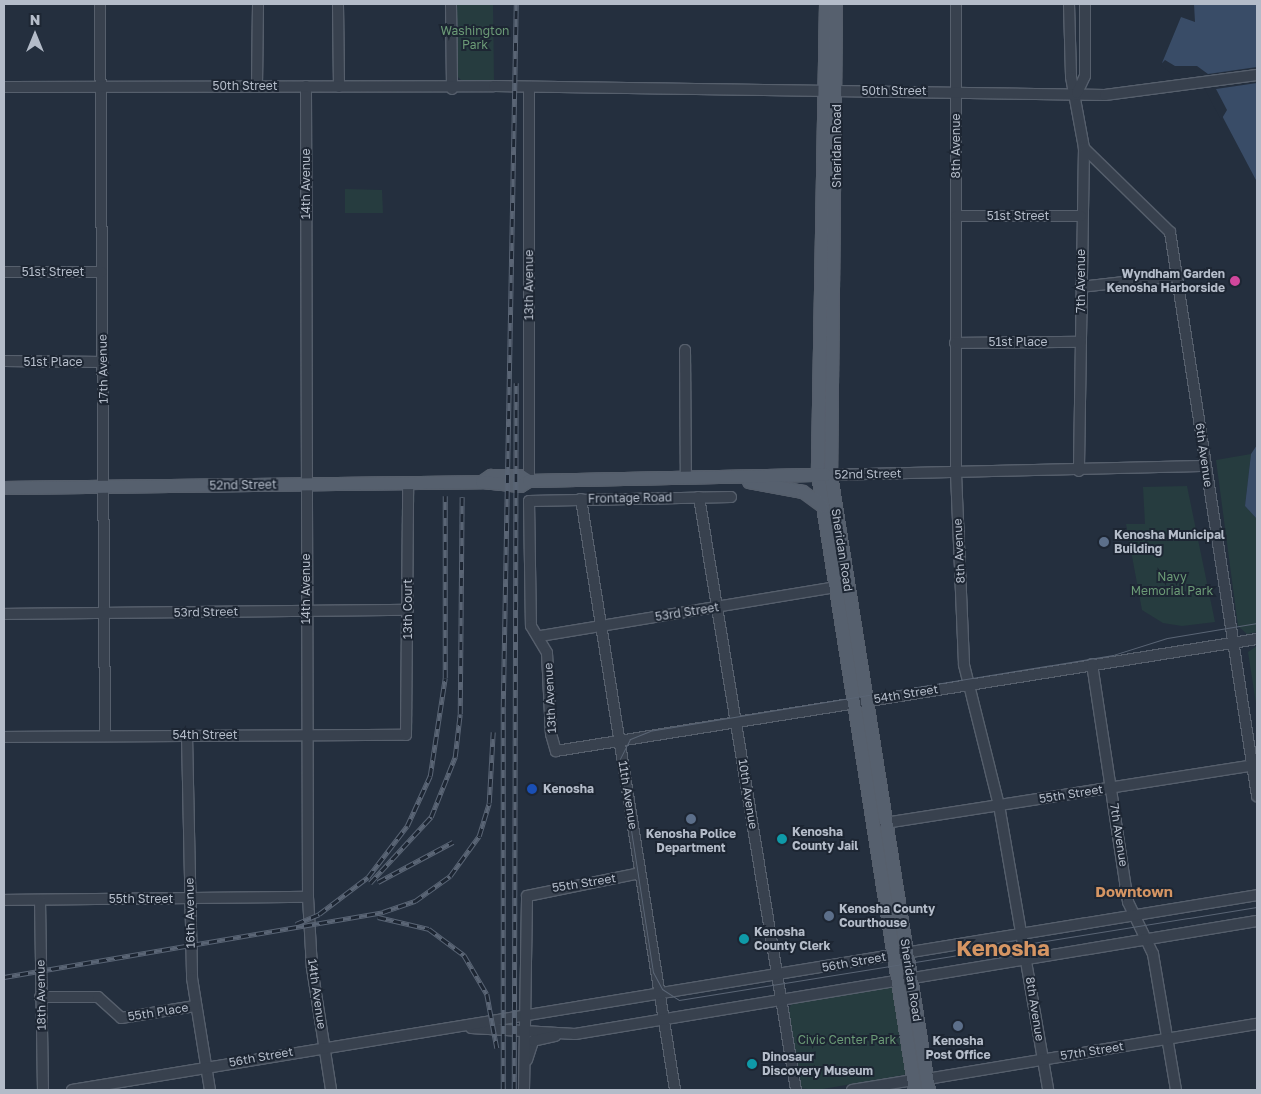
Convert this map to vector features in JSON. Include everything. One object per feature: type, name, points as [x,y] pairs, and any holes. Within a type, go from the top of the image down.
[{"type":"main road","name":"Sheridan Road","points":[[826,4],[831,91],[831,475],[861,701],[904,979],[914,1085]]},
{"type":"main road","name":"Sheridan Road","points":[[836,4],[831,91],[818,475],[834,587],[861,701],[885,823],[900,954]]},
{"type":"main road","name":"52nd Street","points":[[4,488],[482,482],[506,476],[529,481],[831,475]]},
{"type":"main road","points":[[727,478],[803,492],[822,506]]},
{"type":"main road","name":"Sheridan Road","points":[[904,979],[928,1084]]},
{"type":"street","name":"17th Avenue","points":[[100,4],[106,487],[105,735]]},
{"type":"street","points":[[257,86],[258,4]]},
{"type":"street","points":[[338,4],[339,87]]},
{"type":"street","points":[[451,4],[452,89]]},
{"type":"street","name":"8th Avenue","points":[[956,4],[956,473],[964,665],[999,805],[1048,1090]]},
{"type":"street","name":"7th Avenue","points":[[1068,4],[1070,77],[1077,94],[1079,136],[1084,148],[1081,216],[1079,470]]},
{"type":"street","name":"7th Avenue","points":[[1077,94],[1085,76],[1086,5]]},
{"type":"street","name":"50th Street","points":[[4,87],[306,86],[487,89],[504,93],[529,89],[956,91],[1077,94],[1169,89],[1257,75]]},
{"type":"street","name":"14th Avenue","points":[[306,86],[308,897],[324,1046],[331,1090]]},
{"type":"street","name":"13th Avenue","points":[[529,89],[529,481]]},
{"type":"street","name":"6th Avenue","points":[[1084,148],[1170,232],[1232,643],[1255,765],[1257,796]]},
{"type":"street","name":"51st Street","points":[[956,216],[1081,216]]},
{"type":"street","name":"51st Street","points":[[4,272],[102,272]]},
{"type":"street","points":[[1081,287],[1178,276]]},
{"type":"street","name":"51st Place","points":[[955,343],[1081,342]]},
{"type":"street","points":[[685,350],[686,478]]},
{"type":"street","name":"51st Place","points":[[4,361],[103,362]]},
{"type":"street","name":"52nd Street","points":[[831,475],[1206,466]]},
{"type":"street","name":"13th Court","points":[[406,735],[408,483]]},
{"type":"street","name":"10th Avenue","points":[[699,497],[796,1090]]},
{"type":"street","name":"Frontage Road","points":[[530,501],[731,497]]},
{"type":"street","name":"11th Avenue","points":[[581,499],[675,1090]]},
{"type":"street","name":"13th Avenue","points":[[530,501],[531,626],[540,636],[547,653],[551,734],[556,751]]},
{"type":"street","name":"53rd Street","points":[[540,636],[834,587]]},
{"type":"street","name":"53rd Street","points":[[4,614],[408,610]]},
{"type":"street","name":"54th Street","points":[[556,751],[1257,639]]},
{"type":"street","name":"7th Avenue","points":[[1092,664],[1128,902],[1153,954],[1176,1090]]},
{"type":"street","name":"16th Avenue","points":[[187,735],[190,899],[195,1006],[210,1090]]},
{"type":"street","name":"54th Street","points":[[4,737],[406,735]]},
{"type":"street","name":"55th Street","points":[[885,823],[1255,765]]},
{"type":"street","name":"55th Street","points":[[524,1015],[528,894],[640,873]]},
{"type":"street","name":"56th Street","points":[[72,1090],[87,1089],[324,1046],[777,975],[1257,895]]},
{"type":"street","name":"55th Street","points":[[4,900],[308,897]]},
{"type":"street","name":"18th Avenue","points":[[40,900],[40,997],[43,1090]]},
{"type":"street","name":"56th Street","points":[[450,1027],[523,1028],[565,1034],[663,1020],[1257,921]]},
{"type":"street","name":"55th Place","points":[[40,997],[98,997],[121,1018],[195,1006]]},
{"type":"street","points":[[524,1015],[524,1090]]},
{"type":"street","name":"57th Street","points":[[928,1084],[1043,1059],[1257,1024]]},
{"type":"street","points":[[524,1075],[532,1043],[565,1034]]},
{"type":"street","points":[[852,1090],[914,1085]]},
{"type":"green space","name":"Washington Park","points":[[456,4],[493,4],[494,81],[462,81],[457,76]]},
{"type":"green space","points":[[345,189],[382,190],[383,213],[345,213]]},
{"type":"green space","points":[[1251,454],[1245,506],[1257,519],[1257,632],[1247,634],[1238,626],[1216,460]]},
{"type":"green space","name":"Navy Memorial Park","points":[[1187,486],[1215,622],[1182,626],[1163,623],[1142,610],[1126,524],[1145,524],[1143,487]]},
{"type":"green space","points":[[1257,646],[1257,710],[1248,652]]},
{"type":"green space","name":"Civic Center Park","points":[[891,987],[896,992],[908,1069],[904,1075],[817,1090],[799,1088],[788,1011],[792,1003]]},
{"type":"water","points":[[1194,4],[1257,4],[1257,182],[1200,74],[1162,63],[1181,17],[1195,22]]},
{"type":"water","points":[[1257,445],[1257,519],[1245,506],[1251,454]]},
{"type":"pier","points":[[1165,60],[1175,66],[1197,66],[1208,74],[1257,67],[1257,83],[1216,89],[1227,110],[1221,120],[1198,76],[1171,73],[1160,65]]},
{"type":"tram line","points":[[1257,623],[1167,638],[1113,655],[650,731],[630,739],[620,759],[653,972],[662,989],[679,1000],[1257,907]]},
{"type":"railway","points":[[503,1090],[503,707],[516,4]]},
{"type":"railway","points":[[514,1090],[516,383]]},
{"type":"railway","points":[[296,924],[319,914],[368,877],[407,826],[430,776],[445,678],[445,496]]},
{"type":"railway","points":[[370,883],[431,817],[455,757],[460,714],[462,497]]},
{"type":"railway","points":[[4,977],[383,912],[415,901],[450,876],[479,836],[489,803],[493,732]]},
{"type":"railway","points":[[378,882],[453,842]]},
{"type":"railway","points":[[378,917],[429,929],[464,955],[487,994],[497,1048]]},
{"type":"place","name":"Wyndham Garden Kenosha Harborside","points":[[1235,281]]},
{"type":"place","name":"Kenosha Municipal Building","points":[[1104,542]]},
{"type":"place","name":"Kenosha","points":[[532,789]]},
{"type":"place","name":"Kenosha Police Department","points":[[691,819]]},
{"type":"place","name":"Kenosha County Jail","points":[[782,839]]},
{"type":"place","name":"Kenosha County Courthouse","points":[[829,916]]},
{"type":"place","name":"Kenosha County Clerk","points":[[744,939]]},
{"type":"place","name":"Kenosha Post Office","points":[[958,1026]]},
{"type":"place","name":"Dinosaur Discovery Museum","points":[[752,1064]]},
{"type":"district","name":"Downtown","points":[[1134,892]]},
{"type":"district","name":"Kenosha","points":[[1003,948]]}]
